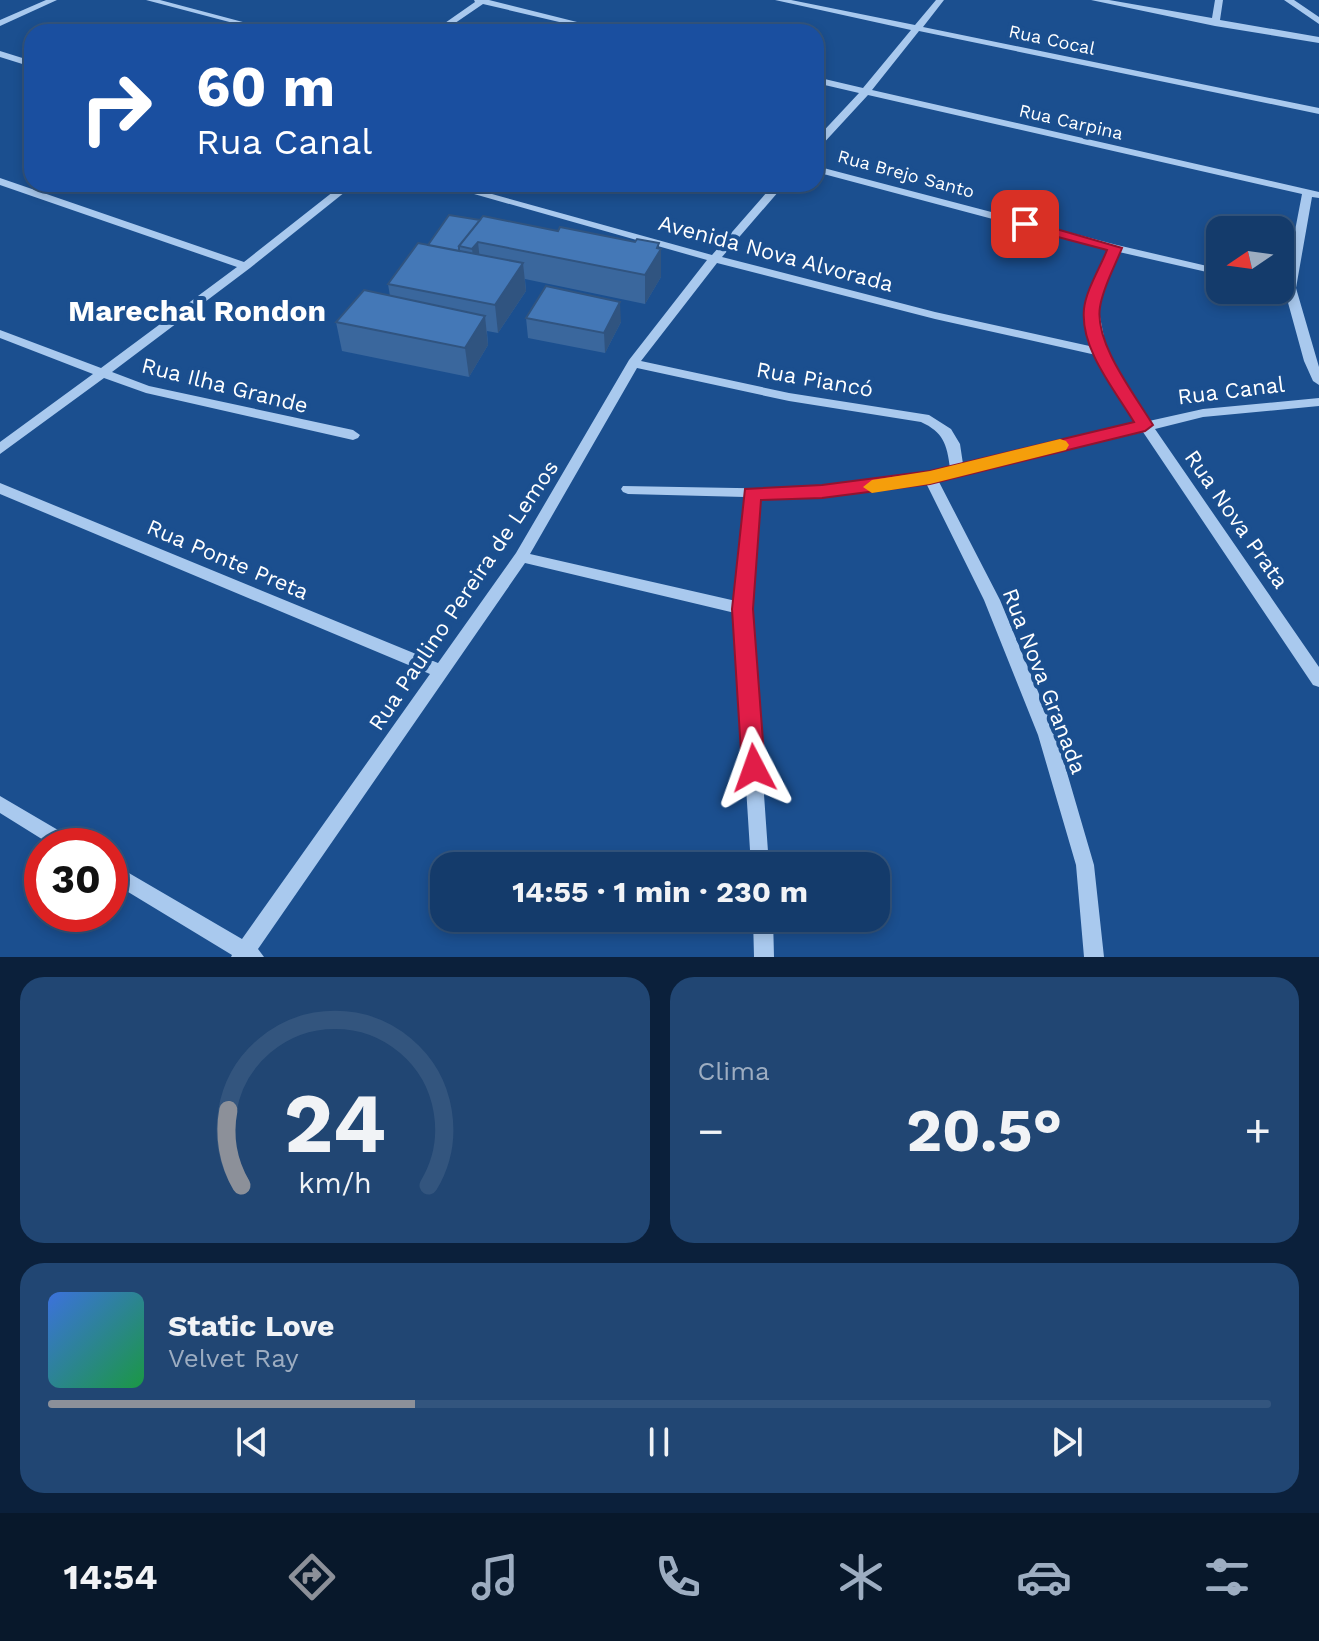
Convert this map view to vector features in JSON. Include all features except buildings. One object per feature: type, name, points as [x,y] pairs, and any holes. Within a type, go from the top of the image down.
[{"type":"street","points":[[0,23],[53,0]]},
{"type":"street","points":[[150,0],[245,24]]},
{"type":"street","points":[[447,24],[481,0],[580,24]]},
{"type":"street","name":"Rua Cocal","points":[[779,0],[1319,111]]},
{"type":"street","points":[[824,136],[865,92],[940,0]]},
{"type":"street","points":[[1095,0],[1319,40]]},
{"type":"street","points":[[1215,23],[1219,0]]},
{"type":"street","points":[[1288,0],[1319,21]]},
{"type":"street","points":[[0,54],[24,62]]},
{"type":"street","name":"Rua Carpina","points":[[824,82],[1314,194]]},
{"type":"street","name":"Rua Brejo Santo","points":[[824,171],[1206,269]]},
{"type":"street","points":[[0,181],[24,189]]},
{"type":"street","points":[[32,192],[246,266]]},
{"type":"street","points":[[0,449],[246,266],[340,192]]},
{"type":"street","name":"Avenida Nova Alvorada","points":[[473,192],[714,259],[1017,335],[1101,352]]},
{"type":"street","name":"Rua Paulino Pereira de Lemos","points":[[246,955],[521,557],[633,363],[714,259],[773,192]]},
{"type":"street","points":[[1294,258],[1314,194]]},
{"type":"street","name":"Rua Nova Prata","points":[[1115,248],[1092,307],[1101,352],[1145,425],[1319,680]]},
{"type":"street","points":[[1291,304],[1319,381]]},
{"type":"street","name":"Rua Ilha Grande","points":[[0,334],[146,389],[353,435]]},
{"type":"street","name":"Rua Piancó","points":[[633,363],[789,397],[924,418],[941,425],[950,434],[957,470]]},
{"type":"street","name":"Rua Canal","points":[[628,489],[752,494],[854,489],[930,477],[1203,413],[1319,402]]},
{"type":"street","name":"Rua Nova Granada","points":[[930,477],[992,600],[1047,735],[1085,865],[1094,957]]},
{"type":"street","name":"Rua Ponte Preta","points":[[0,488],[440,671]]},
{"type":"street","points":[[752,494],[743,609],[759,852]]},
{"type":"street","points":[[521,557],[743,609]]},
{"type":"street","points":[[0,804],[39,828]]},
{"type":"street","points":[[128,882],[246,955]]},
{"type":"street","points":[[763,932],[764,957]]},
{"type":"slow traffic","points":[[872,487],[930,477],[1060,445]]},
{"type":"district","name":"Marechal Rondon","points":[[197,311]]},
{"type":"route","points":[[754,768],[743,609],[752,494],[822,492],[930,477],[1145,425],[1101,352],[1093,326],[1092,307],[1115,248],[1025,224]]}]
